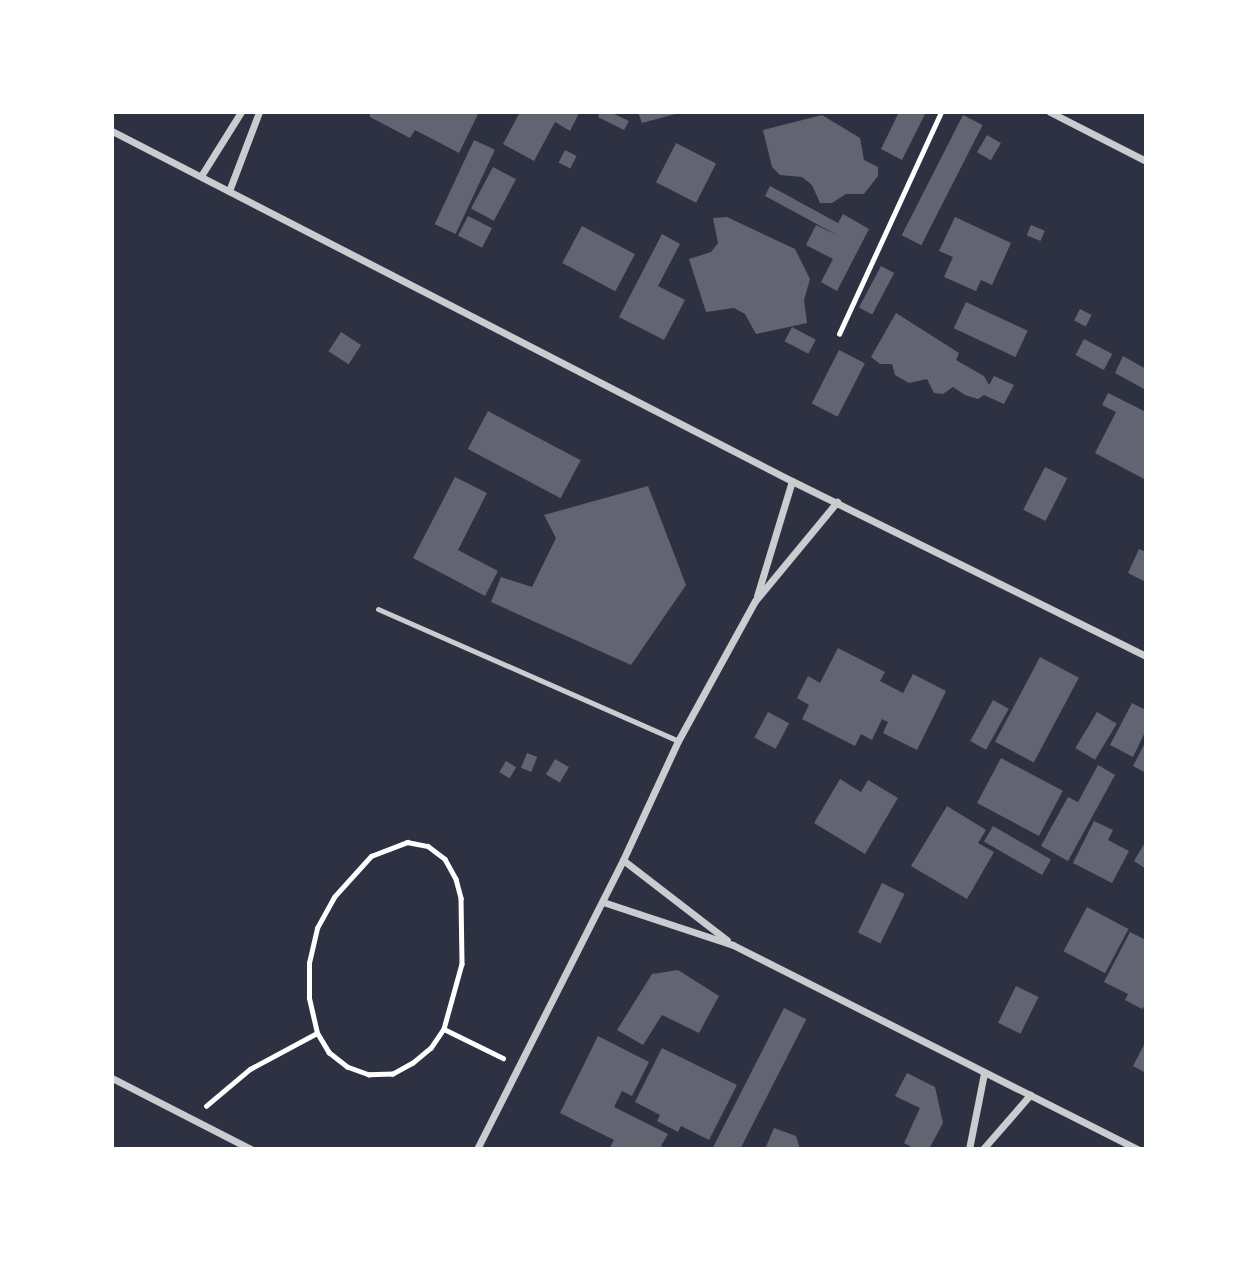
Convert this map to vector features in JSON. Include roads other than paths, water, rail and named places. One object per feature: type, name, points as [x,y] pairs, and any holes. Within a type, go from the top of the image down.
[{"type":"street","points":[[201,176],[241,112]]},
{"type":"street","points":[[229,191],[259,112]]},
{"type":"street","points":[[1050,112],[1146,161]]},
{"type":"street","points":[[112,131],[792,481],[1146,656]]},
{"type":"street","points":[[755,600],[792,481]]},
{"type":"street","points":[[477,1149],[603,902],[678,741],[755,600],[837,502]]},
{"type":"street","points":[[623,860],[733,945]]},
{"type":"street","points":[[603,902],[733,945],[1138,1149]]},
{"type":"street","points":[[969,1149],[984,1073]]},
{"type":"street","points":[[112,1078],[251,1149]]},
{"type":"street","points":[[983,1149],[1030,1095]]},
{"type":"lane","points":[[378,609],[678,741]]}]
